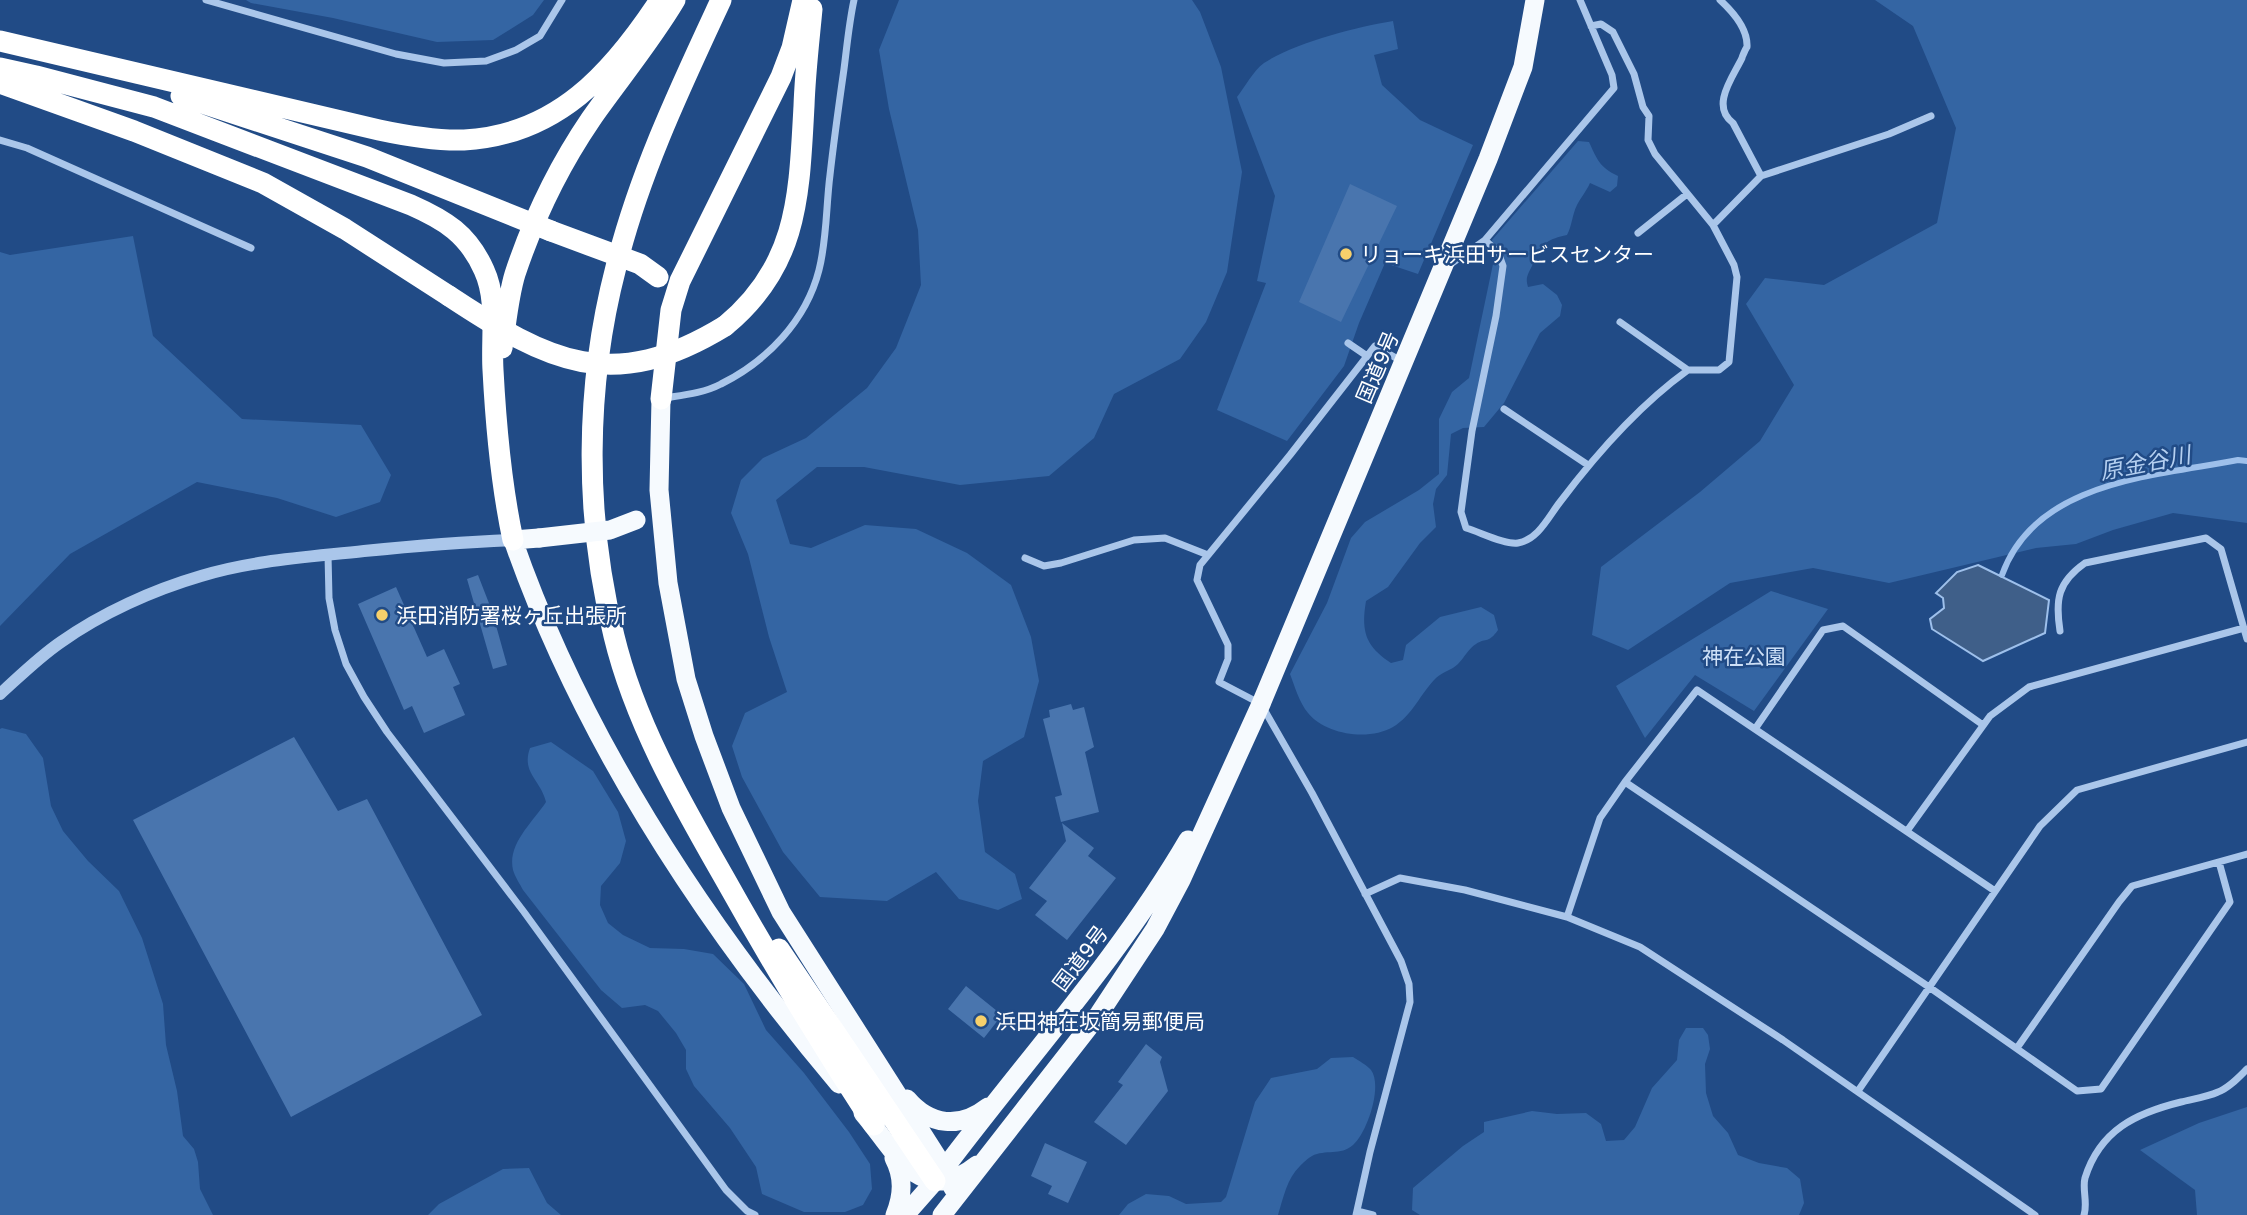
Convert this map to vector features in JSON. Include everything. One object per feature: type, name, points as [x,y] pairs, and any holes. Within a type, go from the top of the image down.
[{"type":"highway","points":[[3,41],[379,130],[437,139],[464,140],[513,131],[536,122],[580,96],[620,57],[660,0]]},
{"type":"highway","points":[[498,444],[499,376],[515,276],[542,227],[569,155],[675,0]]},
{"type":"highway","points":[[721,0],[657,143],[616,266],[604,320],[596,375],[593,484],[603,587],[614,638],[649,736],[695,826],[784,983],[891,1150],[913,1173],[943,1176],[976,1166],[1007,1134]]},
{"type":"highway","points":[[803,0],[792,48],[781,77],[680,281],[671,310],[661,399],[659,490],[668,583],[686,679],[731,808],[781,912],[837,1003],[913,1105],[930,1118],[942,1122],[967,1119],[979,1114],[1006,1090]]},
{"type":"highway","points":[[0,83],[134,131],[263,183],[345,229],[496,327],[537,349],[587,363],[615,365],[663,356],[700,342],[746,309],[764,287],[778,262],[793,219],[800,180],[813,0]]},
{"type":"highway","name":"国道9号","points":[[945,1211],[1099,1014],[1155,929],[1181,880],[1261,704],[1491,152],[1522,67],[1535,0]]},
{"type":"highway","points":[[3,41],[135,80],[367,157],[640,264],[657,277],[665,288],[671,310]]},
{"type":"highway","points":[[0,68],[154,107],[411,205],[438,217],[463,236],[478,257],[489,286],[498,444],[513,540],[569,678],[657,836],[712,918],[816,1056],[874,1125]]},
{"type":"highway","points":[[513,540],[610,530],[636,520],[648,509],[659,490]]},
{"type":"highway","name":"国道9号","points":[[905,1215],[943,1176],[1138,919],[1242,745]]},
{"type":"highway","points":[[695,826],[943,1176]]},
{"type":"highway","points":[[871,1050],[943,1176],[942,1200],[945,1211]]},
{"type":"highway","points":[[891,1150],[902,1183],[895,1215]]},
{"type":"street","points":[[206,0],[396,54],[444,63],[486,61],[516,50],[540,36],[562,0]]},
{"type":"street","points":[[661,399],[692,394],[720,385],[746,369],[771,351],[791,327],[808,299],[819,270],[824,237],[853,0]]},
{"type":"street","points":[[1441,271],[1485,240],[1614,88],[1612,75],[1580,0]]},
{"type":"street","points":[[1720,0],[1735,14],[1747,48],[1726,91],[1723,110],[1733,122],[1761,176]]},
{"type":"street","points":[[1485,240],[1498,252],[1503,266],[1496,316],[1472,431],[1461,512],[1466,528],[1519,543],[1534,537],[1588,465],[1664,387],[1688,370],[1719,369],[1729,362],[1737,277],[1734,265],[1713,225],[1664,166],[1648,140],[1649,116],[1643,107],[1634,74],[1613,32],[1601,24],[1591,26]]},
{"type":"street","points":[[1713,225],[1761,176],[1889,134],[1931,116]]},
{"type":"street","points":[[0,140],[27,148],[251,247]]},
{"type":"street","points":[[1638,233],[1687,194]]},
{"type":"street","points":[[1620,322],[1688,370]]},
{"type":"street","points":[[1348,342],[1367,356]]},
{"type":"street","points":[[1373,1215],[1357,1213],[1370,1152],[1410,1002],[1409,984],[1401,961],[1312,793],[1261,704],[1219,682],[1228,659],[1228,645],[1197,580],[1200,565],[1375,346],[1404,362]]},
{"type":"street","points":[[1504,409],[1588,465]]},
{"type":"street","points":[[1026,558],[1044,566],[1134,540],[1165,538],[1208,555]]},
{"type":"street","points":[[2060,631],[2056,609],[2061,592],[2071,573],[2085,563],[2206,538],[2221,549],[2247,639]]},
{"type":"street","points":[[0,694],[61,642],[101,618],[157,591],[201,576],[249,565],[328,555],[461,542],[513,540]]},
{"type":"street","points":[[328,555],[329,598],[334,630],[346,664],[364,697],[387,732],[516,901],[726,1189],[747,1211],[755,1215]]},
{"type":"street","points":[[1755,729],[1823,630],[1843,626],[1983,725]]},
{"type":"street","points":[[1907,831],[1990,716],[2029,687],[2244,628]]},
{"type":"street","points":[[1567,917],[1600,818],[1697,690],[1995,891]]},
{"type":"street","points":[[1858,1091],[2040,826],[2077,790],[2247,742]]},
{"type":"street","points":[[1625,782],[1929,987],[2077,1091],[2101,1089],[2230,902],[2219,862]]},
{"type":"street","points":[[2017,1048],[2132,886],[2247,854]]},
{"type":"street","points":[[1365,894],[1400,878],[1465,890],[1567,917],[1640,947],[1858,1091],[2035,1215]]},
{"type":"street","points":[[2084,1215],[2084,1181],[2095,1155],[2110,1136],[2128,1120],[2159,1107],[2219,1092],[2247,1069]]},
{"type":"green space","points":[[246,0],[544,0],[533,15],[493,40],[437,42]]},
{"type":"green space","points":[[899,0],[1192,0],[1200,12],[1221,67],[1242,172],[1227,272],[1206,322],[1180,359],[1114,394],[1094,438],[1049,476],[960,485],[864,467],[817,467],[776,500],[790,544],[811,548],[865,525],[916,529],[967,553],[1011,585],[1031,637],[1039,681],[1024,737],[983,761],[978,801],[985,852],[1015,874],[1022,899],[998,910],[959,899],[936,872],[887,901],[820,897],[783,852],[742,777],[732,746],[745,713],[787,692],[769,637],[748,554],[731,513],[741,480],[763,458],[806,438],[867,388],[896,348],[921,285],[918,230],[889,109],[879,50]]},
{"type":"green space","points":[[1875,0],[2247,0],[2247,523],[2173,513],[2076,544],[2036,548],[1889,583],[1813,568],[1730,583],[1628,650],[1592,635],[1601,567],[1700,492],[1760,441],[1794,385],[1746,304],[1765,278],[1824,285],[1937,223],[1956,128],[1913,26]]},
{"type":"green space","points":[[1393,21],[1398,49],[1374,55],[1382,85],[1420,120],[1473,145],[1418,274],[1385,263],[1344,366],[1287,441],[1217,410],[1266,283],[1257,281],[1275,196],[1237,97],[1260,66],[1277,56],[1326,37]]},
{"type":"green space","points":[[1578,141],[1589,142],[1603,166],[1618,176],[1617,186],[1610,192],[1590,183],[1577,205],[1567,235],[1544,244],[1528,274],[1528,287],[1543,284],[1557,295],[1562,305],[1560,316],[1540,333],[1504,403],[1484,427],[1463,428],[1451,434],[1447,475],[1436,489],[1433,504],[1436,527],[1420,543],[1388,587],[1366,601],[1364,621],[1367,637],[1375,650],[1391,663],[1403,660],[1406,645],[1440,617],[1481,607],[1494,615],[1498,630],[1490,639],[1473,646],[1456,666],[1436,678],[1406,717],[1393,727],[1360,735],[1336,731],[1308,713],[1290,674],[1327,603],[1351,538],[1365,522],[1419,490],[1439,474],[1439,419],[1452,392],[1469,378],[1493,264],[1492,240]]},
{"type":"green space","points":[[133,236],[153,336],[242,419],[361,425],[391,475],[380,502],[336,517],[277,498],[197,482],[70,554],[0,626],[0,252],[10,255]]},
{"type":"green space","name":"神在公園","points":[[1771,591],[1828,609],[1754,711],[1695,675],[1645,738],[1616,686]]},
{"type":"green space","points":[[2,728],[26,734],[43,758],[51,806],[63,831],[88,861],[119,891],[142,938],[163,1004],[166,1045],[177,1091],[183,1136],[194,1149],[200,1189],[213,1215],[0,1215]]},
{"type":"green space","points":[[551,742],[593,771],[618,812],[626,841],[620,863],[601,886],[600,905],[608,923],[623,935],[650,948],[684,949],[713,954],[744,984],[766,1030],[804,1073],[870,1164],[872,1189],[863,1205],[845,1212],[804,1212],[762,1194],[756,1167],[730,1128],[694,1086],[686,1069],[686,1050],[676,1033],[658,1011],[645,1005],[622,1008],[601,990],[523,890],[513,870],[514,851],[522,834],[546,802],[530,770],[528,757],[530,748]]},
{"type":"green space","points":[[1686,1028],[1703,1028],[1708,1035],[1710,1049],[1705,1064],[1706,1093],[1713,1116],[1728,1133],[1738,1155],[1759,1163],[1787,1168],[1800,1179],[1804,1203],[1799,1215],[1420,1215],[1412,1210],[1413,1188],[1484,1132],[1484,1122],[1532,1111],[1586,1113],[1601,1124],[1606,1141],[1624,1140],[1635,1127],[1652,1088],[1677,1060],[1679,1040]]},
{"type":"green space","points":[[1353,1057],[1369,1068],[1374,1077],[1374,1098],[1368,1120],[1353,1145],[1338,1151],[1317,1154],[1301,1165],[1289,1183],[1278,1215],[1119,1215],[1128,1204],[1146,1194],[1169,1196],[1186,1204],[1221,1202],[1226,1197],[1255,1102],[1271,1078],[1317,1069],[1331,1058]]},
{"type":"green space","points":[[2247,1107],[2247,1215],[2197,1215],[2195,1190],[2140,1150],[2199,1123]]},
{"type":"green space","points":[[529,1168],[547,1203],[561,1215],[428,1215],[439,1204],[503,1169]]},
{"type":"shaded area","points":[[1978,565],[2049,600],[2045,633],[1983,661],[1932,629],[1930,619],[1944,608],[1943,598],[1936,593],[1957,572]]},
{"type":"building","name":"リョーキ浜田サービスセンター","points":[[1350,184],[1397,206],[1341,322],[1299,302]]},
{"type":"building","points":[[478,575],[492,611],[507,665],[493,669],[467,579]]},
{"type":"building","points":[[396,587],[427,657],[444,649],[460,684],[453,687],[465,715],[424,733],[412,706],[404,710],[358,604]]},
{"type":"building","points":[[1071,704],[1073,710],[1084,707],[1094,747],[1085,752],[1099,812],[1061,822],[1055,797],[1062,795],[1043,719],[1050,717],[1049,710]]},
{"type":"building","points":[[294,737],[338,811],[367,799],[482,1015],[291,1117],[133,820]]},
{"type":"building","points":[[1062,823],[1094,848],[1088,856],[1116,878],[1067,940],[1035,915],[1047,901],[1029,888],[1066,841]]},
{"type":"building","points":[[966,986],[1002,1015],[984,1038],[948,1009]]},
{"type":"building","points":[[1146,1044],[1162,1057],[1160,1062],[1168,1091],[1126,1145],[1094,1122],[1123,1085],[1118,1082]]},
{"type":"building","points":[[1045,1143],[1087,1162],[1068,1203],[1048,1194],[1052,1186],[1031,1176]]},
{"type":"waterway","name":"原金谷川","points":[[2002,575],[2018,544],[2041,520],[2069,502],[2101,488],[2136,479],[2238,460],[2247,461]]},
{"type":"place","name":"リョーキ浜田サービスセンター","points":[[1346,254]]},
{"type":"place","name":"浜田消防署桜ヶ丘出張所","points":[[382,615]]},
{"type":"place","name":"浜田神在坂簡易郵便局","points":[[981,1021]]}]
